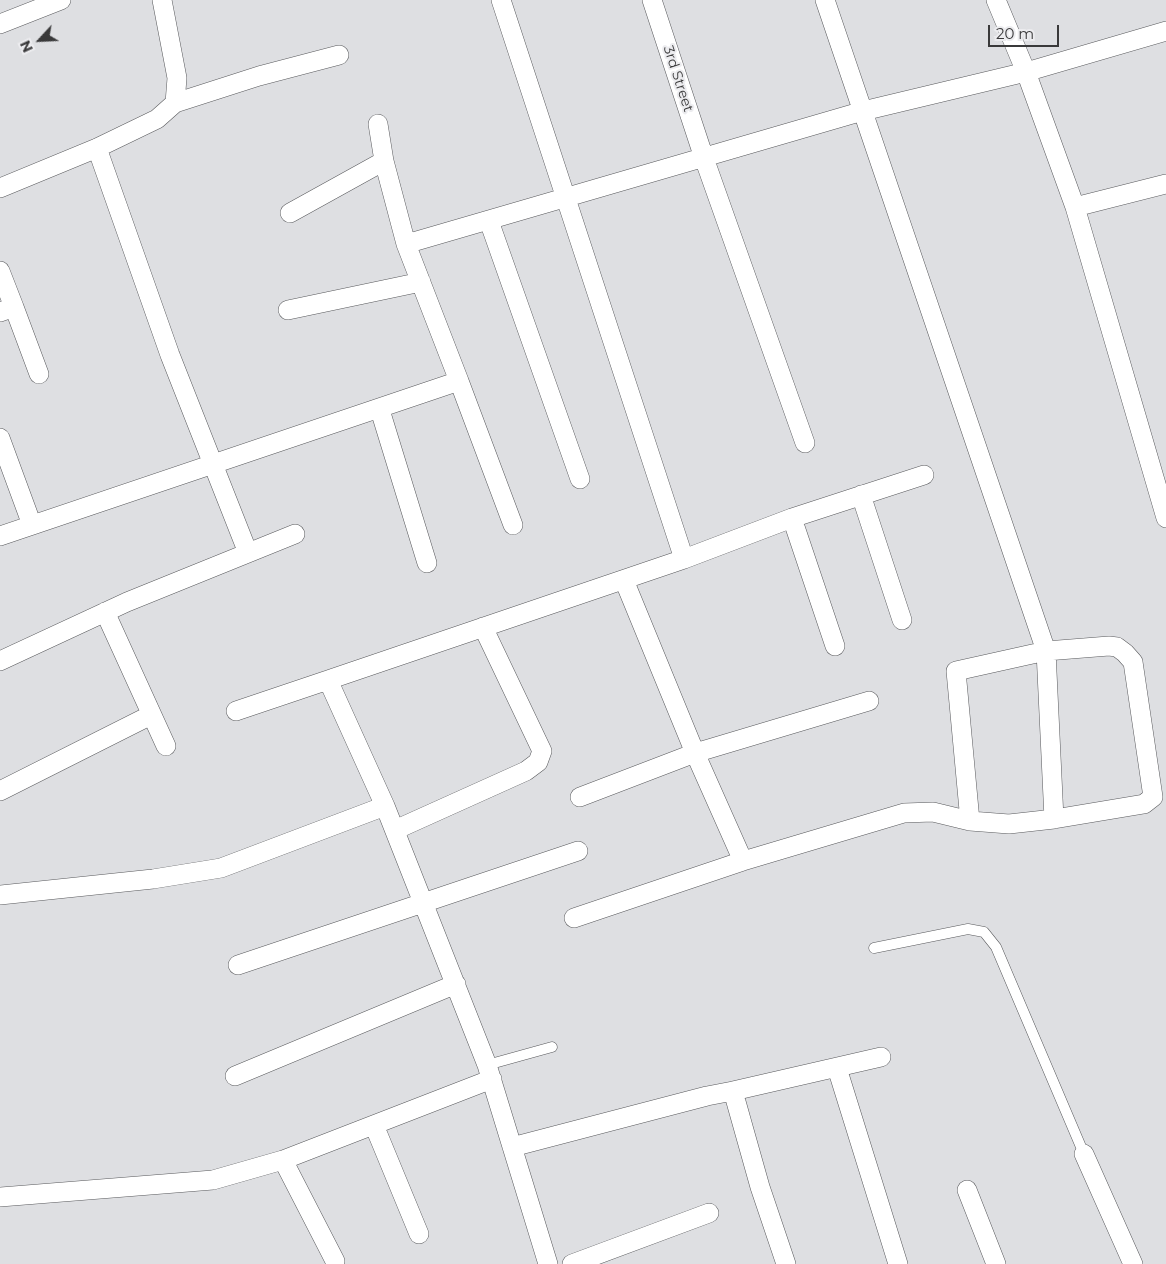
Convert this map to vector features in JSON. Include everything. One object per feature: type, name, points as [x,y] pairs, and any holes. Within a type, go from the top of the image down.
[{"type":"street","points":[[0,24],[61,0]]},
{"type":"street","points":[[162,0],[176,78],[175,103]]},
{"type":"street","points":[[501,0],[684,559]]},
{"type":"street","name":"3rd Street","points":[[652,0],[704,158],[804,443]]},
{"type":"street","points":[[825,0],[1046,651],[1054,819]]},
{"type":"street","points":[[996,0],[1026,72],[1076,207],[1166,518]]},
{"type":"street","points":[[406,244],[862,112],[1026,72],[1166,31]]},
{"type":"street","points":[[0,188],[97,148],[157,119],[175,103],[259,76],[339,55]]},
{"type":"street","points":[[378,124],[384,160],[406,244],[513,525]]},
{"type":"street","points":[[97,148],[170,355],[248,553]]},
{"type":"street","points":[[290,213],[384,160]]},
{"type":"street","points":[[1076,207],[1166,184]]},
{"type":"street","points":[[489,221],[580,479]]},
{"type":"street","points":[[0,271],[7,310],[39,374]]},
{"type":"street","points":[[288,310],[421,282]]},
{"type":"street","points":[[0,536],[380,410],[459,381]]},
{"type":"street","points":[[380,410],[427,563]]},
{"type":"street","points":[[0,438],[32,524]]},
{"type":"street","points":[[236,710],[624,580],[792,518],[924,475]]},
{"type":"street","points":[[861,495],[902,620]]},
{"type":"street","points":[[792,518],[835,646]]},
{"type":"street","points":[[0,662],[105,612],[295,534]]},
{"type":"street","points":[[624,580],[695,753],[743,861]]},
{"type":"street","points":[[105,612],[166,746]]},
{"type":"street","points":[[395,830],[517,775],[538,762],[542,751],[483,628]]},
{"type":"street","points":[[574,918],[743,861],[904,812],[934,812],[970,821],[1010,824],[1054,819],[1144,804],[1153,797],[1132,662],[1117,647],[1046,651],[956,671],[970,821]]},
{"type":"street","points":[[328,680],[395,830],[490,1072],[548,1264]]},
{"type":"street","points":[[580,797],[695,753],[869,701]]},
{"type":"street","points":[[0,791],[152,715]]},
{"type":"street","points":[[0,895],[153,879],[221,868],[385,806]]},
{"type":"street","points":[[238,965],[578,851]]},
{"type":"street","points":[[235,1076],[456,984]]},
{"type":"street","points":[[512,1147],[707,1096],[733,1092],[881,1057]]},
{"type":"street","points":[[836,1068],[898,1264]]},
{"type":"street","points":[[0,1198],[213,1180],[283,1160],[374,1125],[490,1072]]},
{"type":"street","points":[[733,1092],[760,1187],[786,1264]]},
{"type":"street","points":[[374,1125],[419,1234]]},
{"type":"street","points":[[1084,1154],[1133,1264]]},
{"type":"street","points":[[283,1160],[335,1261]]},
{"type":"street","points":[[967,1190],[996,1264]]},
{"type":"street","points":[[572,1264],[709,1213]]},
{"type":"lane","points":[[874,948],[968,929],[984,932],[996,947],[1084,1154]]},
{"type":"lane","points":[[490,1072],[552,1047]]}]
